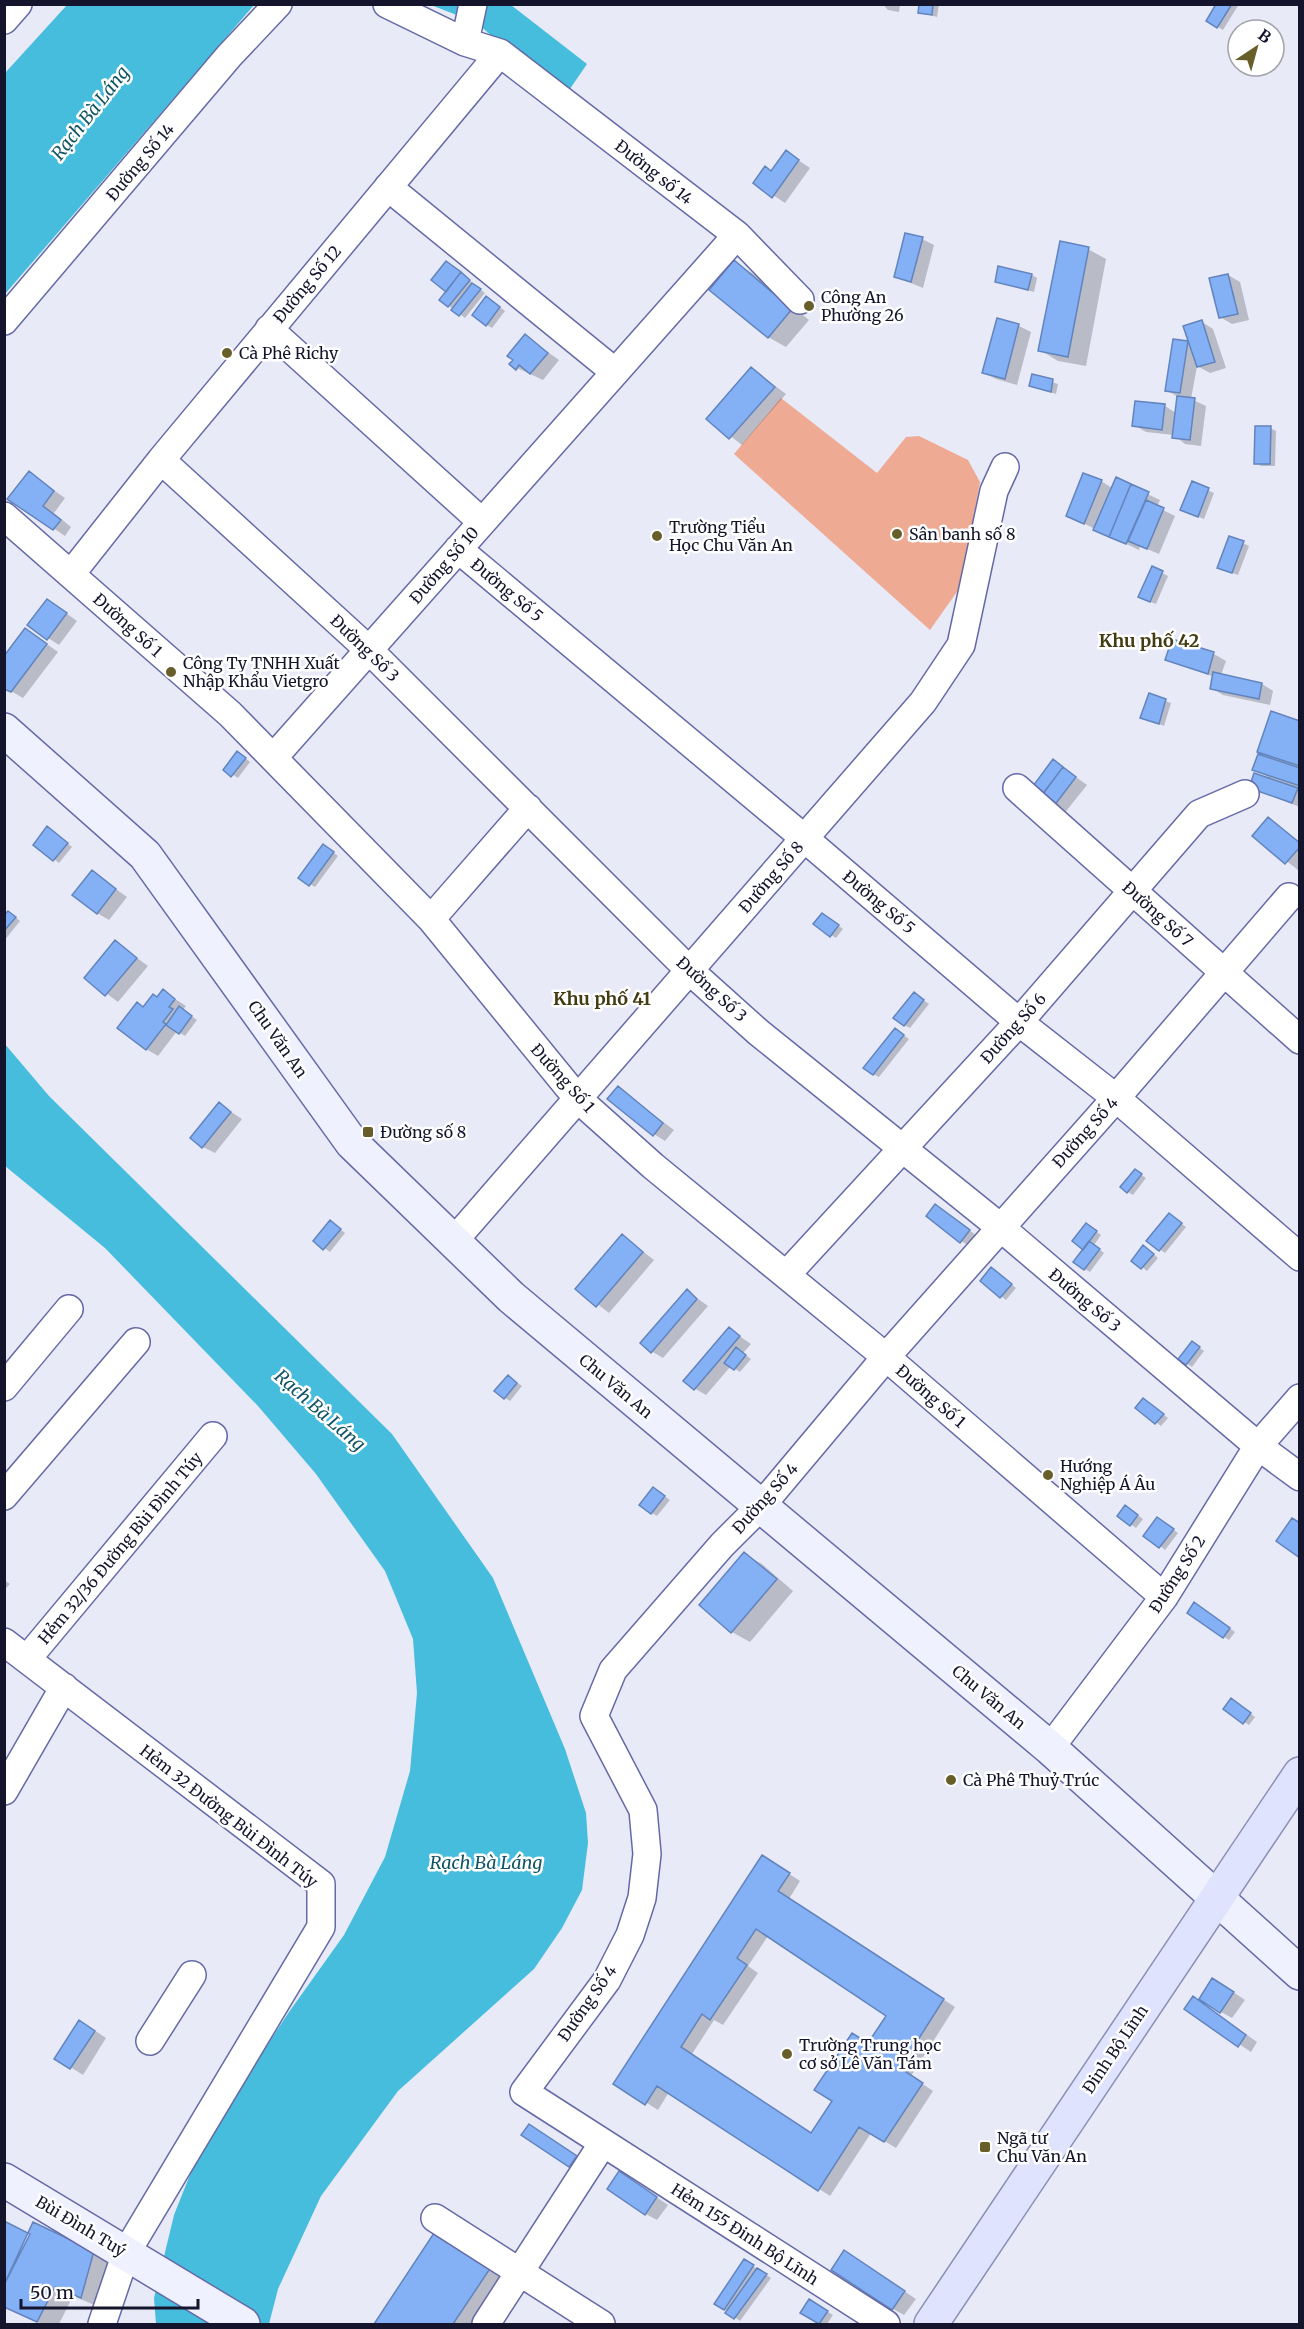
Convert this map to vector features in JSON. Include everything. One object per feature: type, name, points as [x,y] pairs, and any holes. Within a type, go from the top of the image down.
[{"type":"main road","name":"Đinh Bộ Lĩnh","points":[[931,2325],[1299,1774]]},
{"type":"street","points":[[4,20],[18,4]]},
{"type":"street","name":"Đường Số 14","points":[[4,321],[229,56],[278,4]]},
{"type":"street","points":[[387,4],[469,21],[500,53]]},
{"type":"street","name":"Đường Số 12","points":[[71,573],[269,329],[500,53]]},
{"type":"street","name":"Đường số 14","points":[[500,53],[737,235],[800,300]]},
{"type":"street","points":[[388,187],[615,372]]},
{"type":"street","name":"Đường Số 10","points":[[273,758],[737,235]]},
{"type":"street","points":[[269,329],[482,522]]},
{"type":"street","name":"Đường Số 3","points":[[161,460],[369,650],[690,971],[758,1032],[1000,1227],[1258,1446],[1299,1477]]},
{"type":"street","name":"Đường Số 8","points":[[452,1243],[923,702],[961,645],[994,491],[1005,467]]},
{"type":"street","name":"Đường Số 1","points":[[5,518],[71,573],[230,714],[431,919],[578,1099],[653,1166],[886,1357],[1164,1597]]},
{"type":"street","name":"Đường Số 5","points":[[458,549],[804,838],[1019,1022],[1116,1098],[1299,1257]]},
{"type":"street","name":"Chu Văn An","points":[[4,730],[144,855],[352,1143],[452,1243],[511,1297],[760,1508],[1050,1748],[1299,1973]]},
{"type":"street","name":"Đường Số 7","points":[[1017,788],[1299,1040]]},
{"type":"street","name":"Đường Số 6","points":[[787,1274],[1019,1022],[1199,814],[1245,794]]},
{"type":"street","points":[[431,919],[528,808]]},
{"type":"street","name":"Đường Số 4","points":[[603,2143],[524,2092],[607,1980],[630,1935],[642,1898],[647,1854],[643,1810],[594,1716],[613,1670],[722,1545],[760,1508],[886,1357],[1116,1098],[1289,897]]},
{"type":"street","points":[[4,1387],[69,1309]]},
{"type":"street","points":[[4,1496],[136,1342]]},
{"type":"street","name":"Đường Số 2","points":[[1050,1748],[1164,1597],[1258,1446],[1299,1398]]},
{"type":"street","name":"Hẻm 32/36 Đường Bùi Đình Túy","points":[[27,1659],[213,1436]]},
{"type":"street","name":"Hẻm 32 Đường Bùi Đình Túy","points":[[4,1642],[321,1884],[321,1926],[126,2253]]},
{"type":"street","points":[[4,1791],[64,1687]]},
{"type":"street","points":[[150,2041],[192,1975]]},
{"type":"street","points":[[486,2325],[603,2143]]},
{"type":"street","name":"Hẻm 155 Đinh Bộ Lĩnh","points":[[603,2143],[886,2325]]},
{"type":"street","name":"Bùi Đình Tuý","points":[[4,2180],[243,2325]]},
{"type":"street","points":[[435,2218],[601,2325]]},
{"type":"street","points":[[102,2325],[126,2253]]},
{"type":"shaded area","name":"Sân banh số 8","points":[[781,398],[877,473],[906,437],[919,436],[968,460],[980,482],[961,586],[930,630],[734,454]]},
{"type":"water","name":"Rạch Bà Láng","points":[[67,5],[254,5],[5,294],[5,73]]},
{"type":"water","points":[[431,5],[511,5],[587,64],[563,99],[477,23]]},
{"type":"water","name":"Rạch Bà Láng","points":[[4,1043],[49,1096],[392,1434],[493,1578],[565,1749],[586,1813],[588,1843],[582,1890],[562,1928],[534,1969],[398,2091],[321,2196],[278,2289],[269,2324],[156,2324],[154,2298],[174,2215],[203,2142],[289,2012],[344,1935],[385,1857],[410,1771],[417,1693],[413,1639],[385,1571],[316,1474],[258,1406],[105,1248],[5,1166]]},
{"type":"building","points":[[919,4],[933,4],[932,15],[918,13]]},
{"type":"building","points":[[1216,4],[1232,4],[1217,28],[1206,21]]},
{"type":"building","points":[[786,150],[799,160],[772,198],[753,183],[765,166],[771,171]]},
{"type":"building","points":[[905,233],[923,237],[911,282],[894,277]]},
{"type":"building","points":[[1060,241],[1089,247],[1068,357],[1038,351]]},
{"type":"building","points":[[734,260],[792,309],[768,338],[709,290]]},
{"type":"building","points":[[446,261],[461,272],[446,292],[431,280]]},
{"type":"building","points":[[998,266],[1032,274],[1028,290],[995,282]]},
{"type":"building","points":[[461,272],[470,280],[448,307],[439,300]]},
{"type":"building","points":[[1228,274],[1238,314],[1219,318],[1209,278]]},
{"type":"building","points":[[472,283],[481,289],[459,316],[451,310]]},
{"type":"building","points":[[486,296],[500,307],[486,326],[472,315]]},
{"type":"building","points":[[997,318],[1019,324],[1005,379],[982,373]]},
{"type":"building","points":[[1202,320],[1215,362],[1197,367],[1183,326]]},
{"type":"building","points":[[525,334],[548,353],[530,374],[519,365],[516,370],[509,364],[513,360],[507,356]]},
{"type":"building","points":[[1173,339],[1188,341],[1180,393],[1165,391]]},
{"type":"building","points":[[751,367],[775,387],[729,439],[706,419]]},
{"type":"building","points":[[1032,374],[1053,379],[1051,392],[1029,386]]},
{"type":"building","points":[[1177,396],[1195,398],[1190,440],[1172,438]]},
{"type":"building","points":[[1135,401],[1165,404],[1162,430],[1132,426]]},
{"type":"building","points":[[1255,426],[1271,426],[1270,464],[1254,464]]},
{"type":"building","points":[[29,471],[54,491],[43,506],[61,520],[53,530],[7,499]]},
{"type":"building","points":[[1083,473],[1102,480],[1084,524],[1066,516]]},
{"type":"building","points":[[1116,477],[1131,484],[1109,537],[1093,530]]},
{"type":"building","points":[[1192,481],[1209,488],[1198,517],[1180,510]]},
{"type":"building","points":[[1131,484],[1149,492],[1126,544],[1109,537]]},
{"type":"building","points":[[1146,500],[1164,508],[1147,549],[1128,541]]},
{"type":"building","points":[[1229,536],[1244,541],[1232,573],[1217,568]]},
{"type":"building","points":[[1152,566],[1163,571],[1150,602],[1138,597]]},
{"type":"building","points":[[47,599],[67,613],[47,640],[27,625]]},
{"type":"building","points":[[25,628],[47,644],[11,692],[4,689],[4,656]]},
{"type":"building","points":[[1172,639],[1214,652],[1208,674],[1165,660]]},
{"type":"building","points":[[1213,672],[1262,683],[1259,699],[1210,689]]},
{"type":"building","points":[[1149,693],[1166,699],[1159,724],[1140,718]]},
{"type":"building","points":[[1271,711],[1300,721],[1300,766],[1257,752]]},
{"type":"building","points":[[237,751],[246,758],[231,777],[223,770]]},
{"type":"building","points":[[1258,754],[1300,768],[1300,786],[1252,770]]},
{"type":"building","points":[[1053,759],[1063,767],[1043,794],[1033,786]]},
{"type":"building","points":[[1063,767],[1076,777],[1051,810],[1038,800]]},
{"type":"building","points":[[1254,773],[1298,788],[1292,803],[1249,788]]},
{"type":"building","points":[[1268,817],[1300,843],[1300,847],[1285,864],[1252,836]]},
{"type":"building","points":[[47,826],[68,843],[53,861],[33,845]]},
{"type":"building","points":[[323,844],[334,852],[309,886],[298,878]]},
{"type":"building","points":[[92,870],[116,889],[97,914],[72,895]]},
{"type":"building","points":[[8,911],[16,917],[4,931],[4,915]]},
{"type":"building","points":[[822,913],[839,925],[830,937],[813,924]]},
{"type":"building","points":[[115,940],[137,958],[105,996],[84,978]]},
{"type":"building","points":[[163,989],[175,999],[169,1007],[173,1009],[163,1022],[166,1024],[146,1050],[117,1028],[137,1002],[143,1007],[153,994],[157,997]]},
{"type":"building","points":[[914,992],[924,1000],[904,1026],[893,1018]]},
{"type":"building","points":[[179,1006],[192,1016],[179,1034],[166,1025]]},
{"type":"building","points":[[895,1028],[904,1035],[873,1075],[863,1068]]},
{"type":"building","points":[[618,1086],[663,1123],[653,1136],[607,1099]]},
{"type":"building","points":[[219,1102],[231,1112],[202,1148],[190,1138]]},
{"type":"building","points":[[1135,1169],[1142,1174],[1127,1193],[1120,1187]]},
{"type":"building","points":[[935,1204],[970,1230],[960,1243],[926,1216]]},
{"type":"building","points":[[1169,1213],[1182,1223],[1159,1251],[1146,1241]]},
{"type":"building","points":[[330,1220],[341,1229],[323,1250],[313,1241]]},
{"type":"building","points":[[1086,1223],[1097,1231],[1083,1250],[1072,1241]]},
{"type":"building","points":[[622,1234],[643,1252],[596,1307],[575,1289]]},
{"type":"building","points":[[1089,1241],[1100,1249],[1084,1270],[1073,1262]]},
{"type":"building","points":[[1143,1245],[1154,1254],[1141,1269],[1131,1261]]},
{"type":"building","points":[[991,1267],[1012,1284],[1000,1298],[980,1281]]},
{"type":"building","points":[[687,1289],[697,1299],[651,1353],[640,1343]]},
{"type":"building","points":[[729,1327],[740,1336],[694,1390],[683,1381]]},
{"type":"building","points":[[1192,1341],[1200,1347],[1186,1365],[1178,1359]]},
{"type":"building","points":[[736,1347],[746,1355],[734,1370],[724,1363]]},
{"type":"building","points":[[508,1375],[517,1383],[504,1399],[494,1391]]},
{"type":"building","points":[[1143,1398],[1164,1414],[1155,1424],[1135,1408]]},
{"type":"building","points":[[653,1487],[665,1496],[651,1514],[639,1505]]},
{"type":"building","points":[[1125,1505],[1138,1515],[1130,1526],[1117,1516]]},
{"type":"building","points":[[1157,1517],[1174,1529],[1159,1548],[1143,1536]]},
{"type":"building","points":[[1292,1518],[1300,1523],[1300,1558],[1276,1541]]},
{"type":"building","points":[[744,1552],[777,1579],[731,1633],[699,1605]]},
{"type":"building","points":[[1194,1602],[1230,1628],[1223,1638],[1187,1613]]},
{"type":"building","points":[[1231,1698],[1251,1713],[1243,1724],[1223,1709]]},
{"type":"building","points":[[762,1855],[790,1873],[778,1891],[944,1999],[900,2068],[923,2083],[884,2142],[859,2127],[818,2191],[657,2086],[645,2105],[613,2084]],"holes":[[[756,1929],[886,2016],[868,2043],[852,2033],[814,2090],[832,2101],[811,2133],[681,2047],[702,2014],[710,2020],[747,1965],[737,1958]]]},
{"type":"building","points":[[1212,1978],[1234,1992],[1220,2013],[1199,1999]]},
{"type":"building","points":[[1193,1996],[1246,2035],[1238,2047],[1184,2009]]},
{"type":"building","points":[[79,2020],[95,2031],[70,2069],[54,2059]]},
{"type":"building","points":[[529,2124],[577,2156],[569,2167],[521,2135]]},
{"type":"building","points":[[619,2171],[657,2197],[645,2215],[607,2189]]},
{"type":"building","points":[[4,2221],[30,2234],[4,2285]]},
{"type":"building","points":[[33,2222],[94,2251],[81,2298],[55,2287],[37,2322],[4,2307],[4,2285]]},
{"type":"building","points":[[436,2230],[491,2267],[453,2324],[374,2324]]},
{"type":"building","points":[[844,2250],[905,2291],[892,2310],[831,2270]]},
{"type":"building","points":[[744,2259],[754,2265],[724,2310],[714,2304]]},
{"type":"building","points":[[757,2268],[767,2274],[734,2319],[725,2313]]},
{"type":"building","points":[[809,2299],[828,2311],[819,2324],[800,2313]]},
{"type":"place","name":"Công An Phường 26","points":[[809,306]]},
{"type":"place","name":"Cà Phê Richy","points":[[227,353]]},
{"type":"place","name":"Sân banh số 8","points":[[897,534]]},
{"type":"place","name":"Trường Tiểu Học Chu Văn An","points":[[657,536]]},
{"type":"place","name":"Công Ty TNHH Xuất Nhập Khẩu Vietgro","points":[[171,672]]},
{"type":"place","name":"Đường số 8","points":[[368,1132]]},
{"type":"place","name":"Hướng Nghiệp Á Âu","points":[[1048,1475]]},
{"type":"place","name":"Cà Phê Thuỷ Trúc","points":[[951,1780]]},
{"type":"place","name":"Trường Trung học cơ sở Lê Văn Tám","points":[[787,2054]]},
{"type":"place","name":"Ngã tư Chu Văn An","points":[[985,2147]]},
{"type":"district","name":"Khu phố 42","points":[[1149,640]]},
{"type":"district","name":"Khu phố 41","points":[[602,998]]}]
